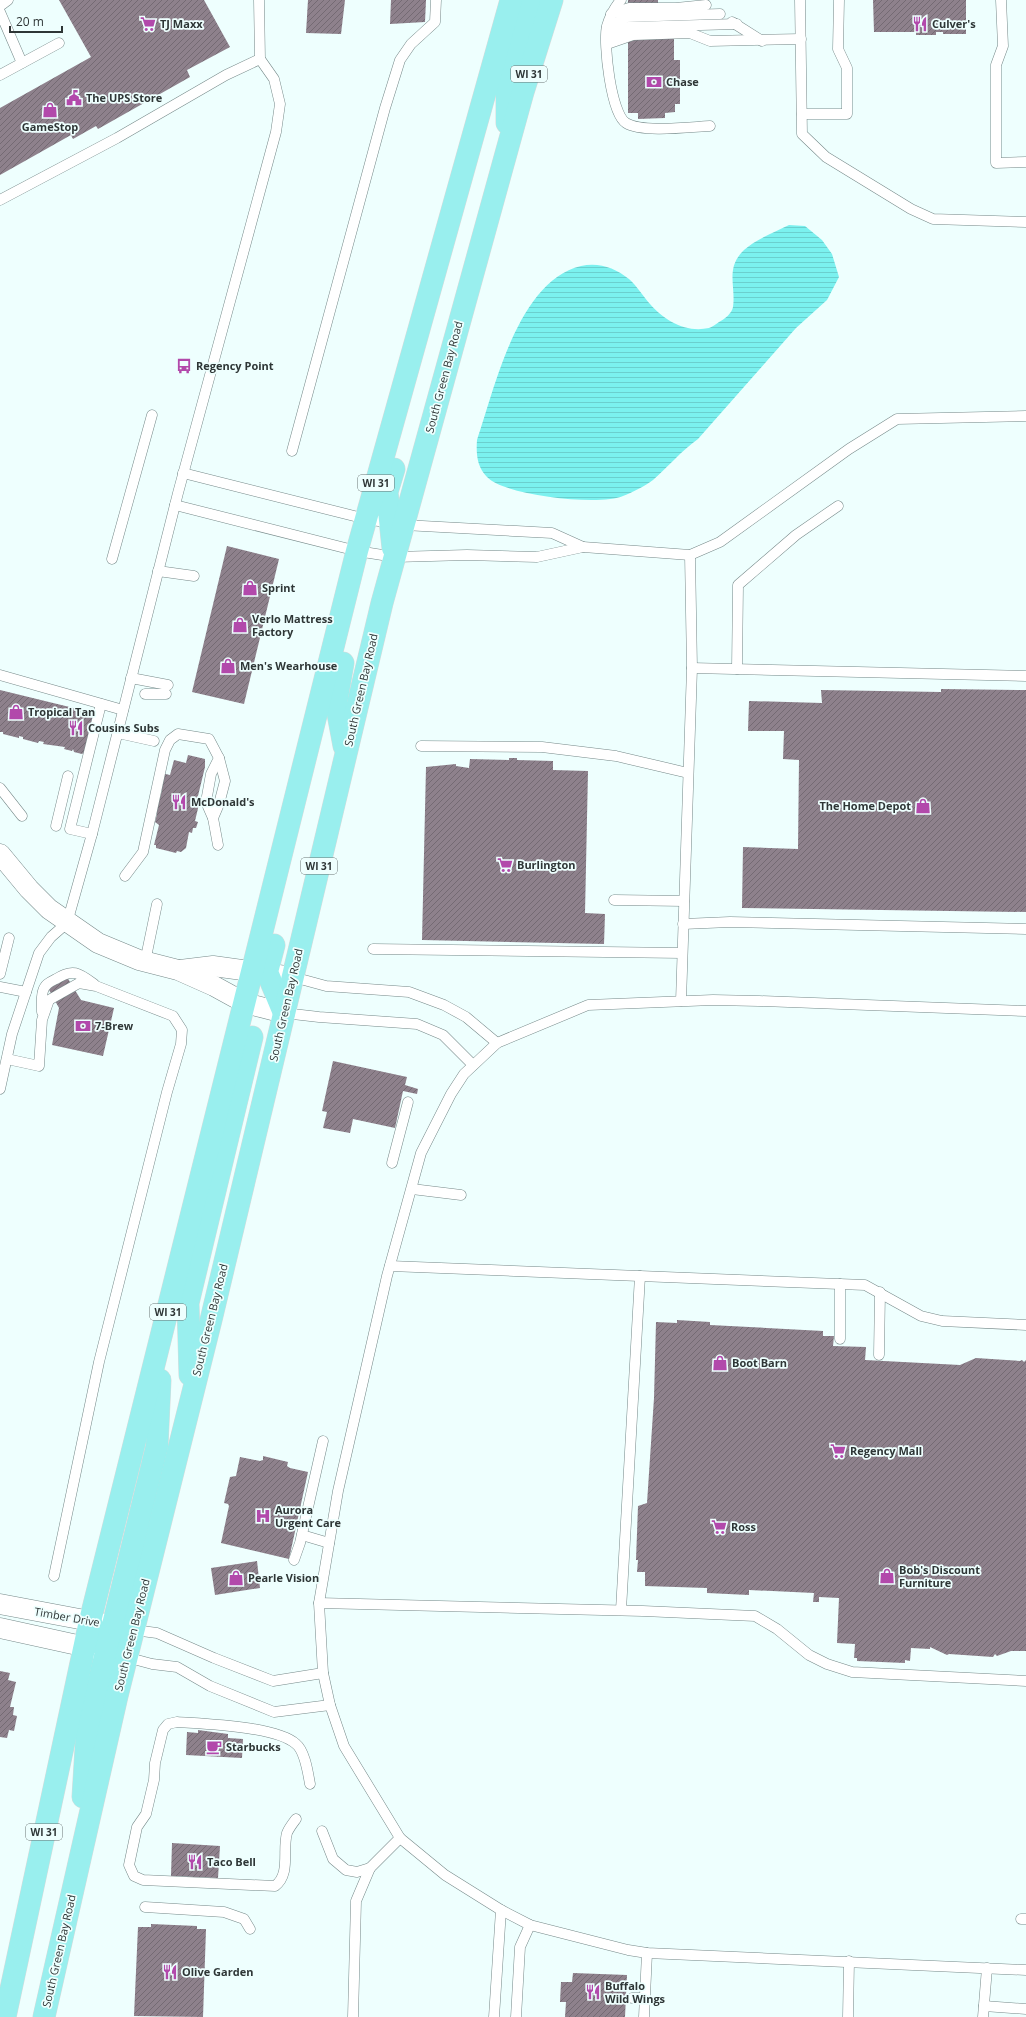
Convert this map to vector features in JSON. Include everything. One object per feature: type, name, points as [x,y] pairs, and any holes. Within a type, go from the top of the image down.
[{"type":"main road","name":"WI 31","points":[[366,518],[511,0]]},
{"type":"main road","points":[[508,148],[507,79],[532,0]]},
{"type":"main road","name":"South Green Bay Road","points":[[44,2017],[79,1864],[116,1655],[191,1400],[395,557],[397,524],[552,0]]},
{"type":"main road","points":[[397,524],[387,492],[424,363],[435,273]]},
{"type":"main road","points":[[346,755],[336,703],[363,552],[366,518]]},
{"type":"main road","points":[[191,1400],[188,1304],[254,1031],[250,1004],[312,786],[319,705],[363,552]]},
{"type":"main road","points":[[260,971],[284,1013]]},
{"type":"main road","name":"WI 31","points":[[5,2017],[90,1621],[162,1335],[250,1004]]},
{"type":"main road","points":[[124,1628],[157,1446],[162,1335]]},
{"type":"main road","points":[[90,1621],[116,1655]]},
{"type":"main road","points":[[0,1983],[25,1923]]},
{"type":"street","points":[[0,854],[29,889],[49,909],[67,923],[98,943],[120,954],[178,970],[250,1004],[284,1013]]},
{"type":"street","points":[[178,970],[213,966],[260,971],[293,977]]},
{"type":"street","name":"Timber Drive","points":[[0,1604],[124,1628]]},
{"type":"street","points":[[0,1628],[116,1655]]},
{"type":"lane","points":[[0,6],[8,0]]},
{"type":"lane","points":[[0,1088],[12,1034],[39,953],[51,937],[67,923],[92,834],[183,473],[276,132],[280,104],[274,79],[260,59],[259,0]]},
{"type":"lane","points":[[292,451],[385,108],[400,60],[411,44],[435,22],[436,0]]},
{"type":"lane","points":[[621,0],[613,8],[607,36],[608,72],[617,112],[625,123],[646,128],[710,126]]},
{"type":"lane","points":[[688,0],[706,5],[762,40]]},
{"type":"lane","points":[[800,0],[802,134],[826,157],[911,209],[933,219],[1026,222]]},
{"type":"lane","points":[[802,114],[847,114],[847,68],[838,50],[839,0]]},
{"type":"lane","points":[[1001,0],[1003,46],[996,65],[996,163],[1026,162]]},
{"type":"lane","points":[[611,14],[629,8],[676,8],[706,5]]},
{"type":"lane","points":[[0,12],[22,63]]},
{"type":"lane","points":[[607,36],[627,17],[720,14]]},
{"type":"lane","points":[[607,36],[628,27],[737,24]]},
{"type":"lane","points":[[607,36],[690,33],[710,40],[801,39]]},
{"type":"lane","points":[[0,74],[59,43]]},
{"type":"lane","points":[[0,200],[117,138],[226,75],[260,59]]},
{"type":"lane","points":[[112,559],[152,415]]},
{"type":"lane","points":[[175,505],[363,552],[395,557],[467,554],[537,557],[583,547],[690,555],[720,542],[849,449],[897,419],[1026,416]]},
{"type":"lane","points":[[183,473],[366,518],[397,524],[552,533],[583,547]]},
{"type":"lane","points":[[737,669],[738,585],[796,535],[838,506]]},
{"type":"lane","points":[[681,1001],[692,668],[690,555]]},
{"type":"lane","points":[[158,571],[194,576]]},
{"type":"lane","points":[[692,668],[1026,676]]},
{"type":"lane","points":[[0,675],[123,710]]},
{"type":"lane","points":[[131,678],[167,689],[145,694]]},
{"type":"lane","points":[[92,834],[70,829],[101,704]]},
{"type":"lane","points":[[118,733],[154,741]]},
{"type":"lane","points":[[125,876],[143,852],[165,750],[170,740],[178,734],[209,739],[219,758],[225,781],[219,804],[213,818]]},
{"type":"lane","points":[[421,746],[542,747],[616,756],[688,773]]},
{"type":"lane","points":[[218,845],[213,818],[206,802],[211,774],[219,758]]},
{"type":"lane","points":[[56,826],[68,776]]},
{"type":"lane","points":[[0,788],[22,816]]},
{"type":"lane","points":[[614,900],[684,902]]},
{"type":"lane","points":[[145,962],[157,904]]},
{"type":"lane","points":[[683,924],[730,922],[1026,930]]},
{"type":"lane","points":[[0,974],[9,938]]},
{"type":"lane","points":[[372,949],[682,953]]},
{"type":"lane","points":[[7,1059],[39,1066],[42,992],[46,984],[65,974],[74,972],[84,976],[96,986]]},
{"type":"lane","points":[[293,977],[326,986],[409,992],[444,1005],[466,1017],[497,1043]]},
{"type":"lane","points":[[42,1020],[49,1000],[79,983],[96,986],[173,1016],[182,1030],[181,1044],[167,1092],[99,1362],[54,1576]]},
{"type":"lane","points":[[0,987],[26,992]]},
{"type":"lane","points":[[1026,1011],[759,1000],[681,1001],[588,1005],[497,1043],[464,1074],[451,1094],[421,1153],[390,1266],[340,1486],[319,1603],[323,1673],[330,1705],[344,1746],[400,1838],[445,1875],[501,1910],[530,1925],[628,1950],[647,1953],[849,1960],[1026,1970]]},
{"type":"lane","points":[[284,1013],[416,1024],[443,1035],[473,1065]]},
{"type":"lane","points":[[392,1163],[408,1102]]},
{"type":"lane","points":[[412,1189],[461,1195]]},
{"type":"lane","points":[[390,1266],[865,1285],[921,1316],[942,1321],[1026,1325]]},
{"type":"lane","points":[[621,1610],[640,1276]]},
{"type":"lane","points":[[840,1284],[840,1339]]},
{"type":"lane","points":[[879,1355],[880,1292]]},
{"type":"lane","points":[[294,1560],[302,1535],[323,1441]]},
{"type":"lane","points":[[302,1535],[329,1543]]},
{"type":"lane","points":[[319,1603],[621,1610],[755,1616],[777,1629],[809,1655],[827,1664],[852,1672],[1026,1681]]},
{"type":"lane","points":[[124,1628],[157,1633],[214,1658],[273,1681],[323,1673]]},
{"type":"lane","points":[[116,1655],[152,1664],[176,1667],[210,1686],[274,1712],[330,1705]]},
{"type":"lane","points":[[296,1820],[287,1832],[284,1874],[281,1882],[275,1886],[143,1880],[134,1876],[129,1865],[137,1827],[146,1814],[154,1780],[155,1763],[163,1730],[168,1724],[177,1722],[239,1726],[286,1738],[297,1744],[307,1765],[310,1784]]},
{"type":"lane","points":[[322,1831],[333,1860],[346,1870],[357,1872],[370,1868]]},
{"type":"lane","points":[[353,2017],[356,1901],[370,1868],[400,1838]]},
{"type":"lane","points":[[145,1907],[224,1912],[244,1918],[250,1929]]},
{"type":"lane","points":[[494,2017],[501,1910]]},
{"type":"lane","points":[[516,2017],[520,1947],[530,1925]]},
{"type":"lane","points":[[644,2017],[647,1953]]},
{"type":"lane","points":[[848,2017],[849,1960]]},
{"type":"lane","points":[[983,2017],[987,1968]]},
{"type":"lane","points":[[632,1998],[644,1998]]},
{"type":"lane","points":[[984,2006],[1026,2009]]},
{"type":"water","points":[[789,225],[805,226],[822,240],[832,254],[839,277],[827,300],[796,328],[698,439],[653,480],[639,489],[623,496],[611,499],[595,500],[532,494],[497,484],[487,477],[479,465],[477,440],[501,366],[512,339],[525,314],[541,292],[559,276],[581,266],[588,265],[600,265],[612,269],[629,279],[647,301],[662,316],[684,327],[692,329],[709,328],[726,318],[730,314],[733,307],[734,299],[732,277],[738,257],[754,242]]},
{"type":"building","points":[[59,0],[204,0],[230,47],[187,70],[190,77],[98,129],[96,126],[73,139],[71,135],[0,175],[0,108],[91,57]]},
{"type":"building","points":[[308,0],[345,0],[341,34],[306,33]]},
{"type":"building","points":[[391,0],[426,0],[425,22],[390,24]]},
{"type":"building","name":"Chase","points":[[628,0],[658,0],[658,39],[674,39],[674,60],[680,60],[680,104],[675,104],[675,112],[665,113],[665,118],[638,119],[638,113],[628,113]]},
{"type":"building","name":"Culver's","points":[[873,0],[966,0],[966,34],[943,34],[943,32],[936,32],[936,35],[916,35],[916,32],[874,32]]},
{"type":"building","points":[[227,546],[279,559],[244,704],[192,692]]},
{"type":"building","name":"The Home Depot","points":[[941,689],[1026,690],[1026,912],[742,908],[743,847],[798,849],[799,760],[783,759],[784,731],[748,731],[749,701],[822,703],[821,690],[941,692]]},
{"type":"building","points":[[0,690],[94,713],[85,752],[82,754],[74,752],[73,749],[72,751],[64,749],[65,747],[43,744],[44,742],[39,741],[38,743],[23,739],[23,737],[19,736],[19,738],[0,732]]},
{"type":"building","name":"McDonald's","points":[[188,755],[205,759],[205,767],[197,800],[200,800],[195,821],[198,822],[196,828],[193,828],[192,833],[189,832],[186,848],[181,852],[177,851],[176,853],[156,848],[156,845],[154,845],[159,825],[155,822],[157,814],[152,813],[158,805],[162,790],[157,789],[161,773],[170,775],[174,760],[186,763]]},
{"type":"building","name":"Burlington","points":[[509,758],[517,758],[517,760],[553,761],[553,770],[588,771],[585,913],[605,914],[604,944],[422,940],[426,767],[456,764],[456,766],[469,768],[470,759],[509,760]]},
{"type":"building","name":"7-Brew","points":[[67,977],[81,1000],[114,1008],[103,1056],[52,1045],[59,1008],[48,988]]},
{"type":"building","points":[[333,1061],[407,1077],[405,1085],[418,1089],[417,1094],[403,1091],[395,1128],[353,1119],[350,1133],[323,1128],[327,1112],[322,1111]]},
{"type":"building","name":"Regency Mall","points":[[677,1320],[710,1322],[710,1325],[823,1331],[823,1336],[834,1336],[833,1346],[866,1347],[865,1360],[960,1365],[976,1358],[1022,1360],[1024,1362],[1026,1360],[1026,1651],[1011,1651],[997,1656],[995,1654],[993,1657],[947,1655],[930,1647],[930,1649],[911,1648],[910,1661],[905,1660],[905,1663],[857,1661],[857,1658],[854,1658],[855,1644],[837,1643],[839,1598],[819,1597],[819,1602],[813,1602],[814,1593],[749,1590],[749,1595],[707,1593],[707,1588],[645,1586],[645,1572],[637,1572],[638,1506],[647,1503],[654,1398],[656,1322],[677,1323]]},
{"type":"building","name":"Aurora Urgent Care","points":[[263,1456],[288,1462],[287,1466],[290,1468],[308,1472],[289,1559],[221,1543],[229,1506],[228,1504],[224,1503],[230,1477],[236,1476],[240,1457],[260,1461],[263,1460]]},
{"type":"building","name":"Pearle Vision","points":[[257,1561],[260,1588],[215,1595],[211,1568]]},
{"type":"building","points":[[0,1671],[10,1673],[8,1680],[16,1682],[10,1707],[14,1707],[13,1715],[17,1716],[14,1731],[9,1730],[7,1738],[0,1737]]},
{"type":"building","name":"Starbucks","points":[[198,1730],[228,1734],[228,1738],[243,1739],[242,1758],[186,1755],[187,1732],[198,1733]]},
{"type":"building","name":"Taco Bell","points":[[172,1843],[220,1846],[218,1878],[171,1876]]},
{"type":"building","name":"Olive Garden","points":[[151,1924],[197,1926],[197,1929],[206,1929],[203,2017],[134,2016],[138,1927],[151,1927]]},
{"type":"building","name":"Buffalo Wild Wings","points":[[573,1973],[627,1975],[625,2017],[565,2017],[566,2002],[560,2002],[561,1982],[572,1982]]},
{"type":"place","name":"TJ Maxx","points":[[148,24]]},
{"type":"place","name":"Culver's","points":[[920,24]]},
{"type":"place","name":"Chase","points":[[654,82]]},
{"type":"place","name":"The UPS Store","points":[[74,98]]},
{"type":"place","name":"GameStop","points":[[50,110]]},
{"type":"place","name":"Regency Point","points":[[184,366]]},
{"type":"place","name":"Sprint","points":[[250,588]]},
{"type":"place","name":"Verlo Mattress Factory","points":[[240,625]]},
{"type":"place","name":"Men's Wearhouse","points":[[228,666]]},
{"type":"place","name":"Tropical Tan","points":[[16,712]]},
{"type":"place","name":"Cousins Subs","points":[[76,728]]},
{"type":"place","name":"McDonald's","points":[[179,802]]},
{"type":"place","name":"The Home Depot","points":[[923,806]]},
{"type":"place","name":"Burlington","points":[[505,865]]},
{"type":"place","name":"7-Brew","points":[[83,1026]]},
{"type":"place","name":"Boot Barn","points":[[720,1363]]},
{"type":"place","name":"Regency Mall","points":[[838,1451]]},
{"type":"place","name":"Aurora Urgent Care","points":[[263,1516]]},
{"type":"place","name":"Ross","points":[[719,1527]]},
{"type":"place","name":"Bob's Discount Furniture","points":[[887,1576]]},
{"type":"place","name":"Pearle Vision","points":[[236,1578]]},
{"type":"place","name":"Starbucks","points":[[214,1747]]},
{"type":"place","name":"Taco Bell","points":[[195,1862]]},
{"type":"place","name":"Olive Garden","points":[[170,1972]]},
{"type":"place","name":"Buffalo Wild Wings","points":[[593,1992]]}]
